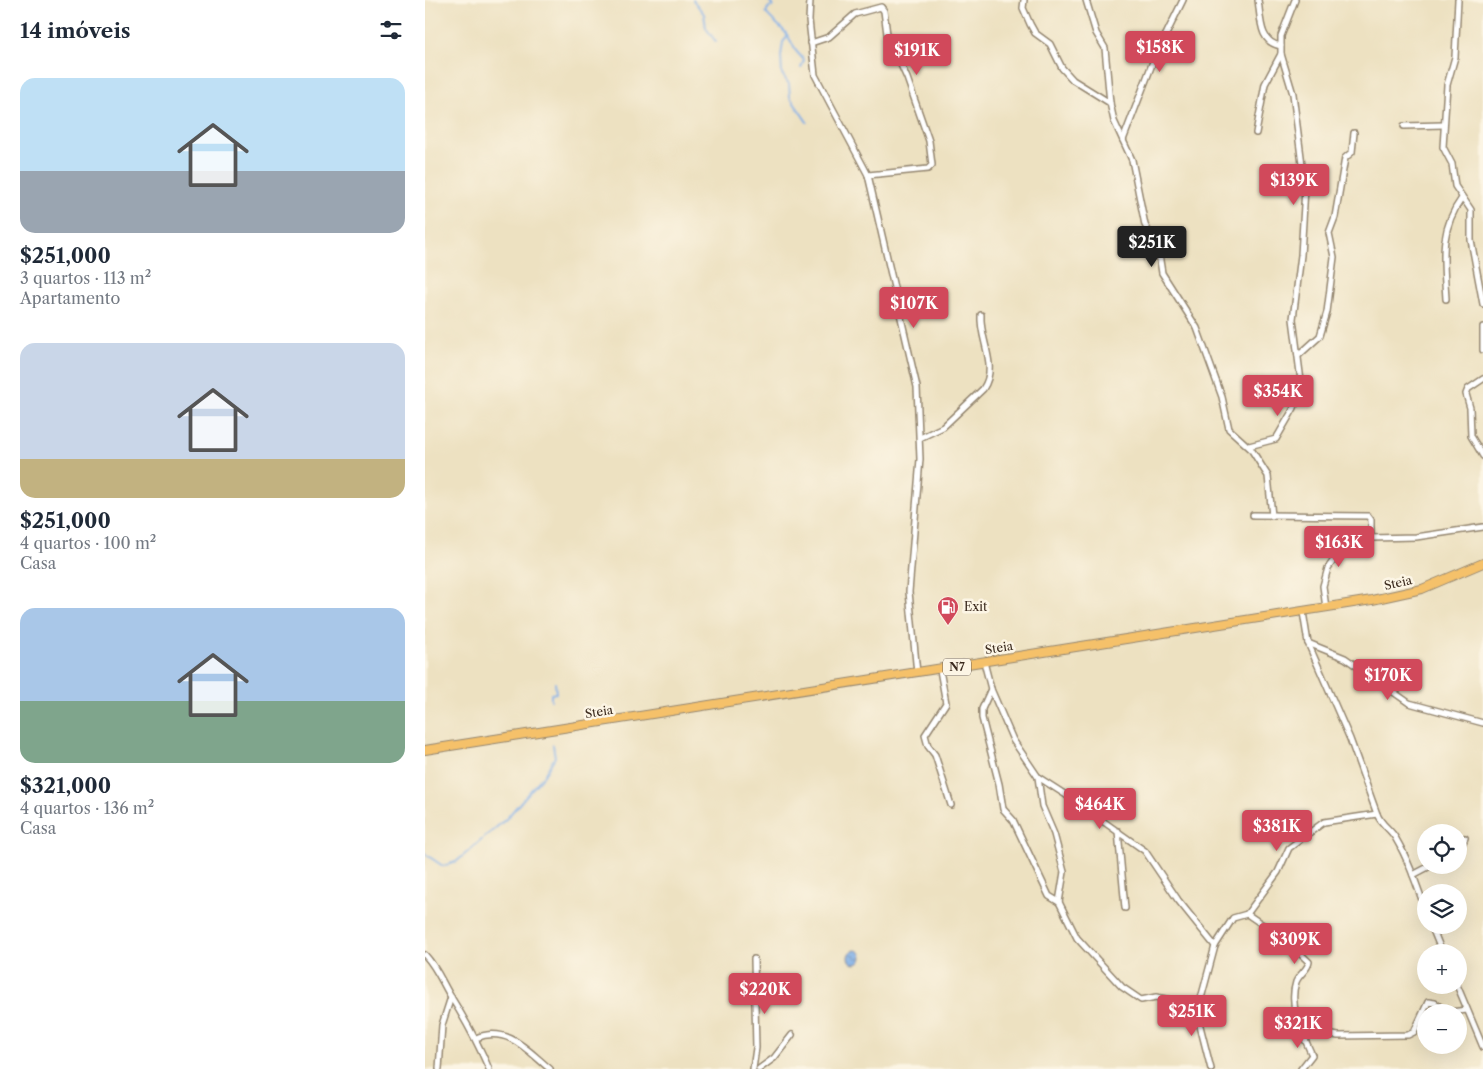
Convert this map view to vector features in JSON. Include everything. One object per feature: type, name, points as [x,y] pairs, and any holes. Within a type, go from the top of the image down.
[{"type":"main road","name":"Steia","points":[[425,750],[1326,608],[1422,589],[1483,563]]},
{"type":"street","points":[[810,0],[811,43],[818,84],[868,175],[916,378],[920,438],[909,592],[917,672]]},
{"type":"street","points":[[868,175],[928,169],[931,165],[929,141],[915,98],[887,34],[884,11],[881,7],[882,0]]},
{"type":"street","points":[[1024,0],[1023,8],[1029,24],[1035,33],[1050,44],[1063,68],[1073,80],[1110,102]]},
{"type":"street","points":[[1086,0],[1097,33],[1105,48],[1110,102],[1114,121],[1133,164],[1145,225],[1159,252],[1162,273],[1197,328],[1222,397],[1229,429],[1249,446],[1268,476],[1272,516]]},
{"type":"street","points":[[1123,140],[1154,59],[1183,0]]},
{"type":"street","points":[[1257,0],[1264,37],[1272,45],[1281,46]]},
{"type":"street","points":[[1249,446],[1276,439],[1292,412],[1300,390],[1299,355],[1293,319],[1301,255],[1305,188],[1293,94],[1281,54],[1282,32],[1295,0]]},
{"type":"street","points":[[1458,0],[1455,57],[1447,85],[1444,151],[1452,164],[1455,186],[1471,210],[1471,240],[1483,304]]},
{"type":"street","points":[[811,43],[829,37],[855,14],[881,7]]},
{"type":"street","points":[[1256,133],[1265,84],[1281,54]]},
{"type":"street","points":[[1404,126],[1444,126]]},
{"type":"street","points":[[1299,355],[1320,336],[1327,312],[1334,257],[1329,232],[1335,217],[1345,158],[1351,152],[1354,133]]},
{"type":"street","points":[[1446,299],[1442,252],[1454,210],[1462,198]]},
{"type":"street","points":[[1477,268],[1483,263]]},
{"type":"street","points":[[920,438],[943,427],[988,382],[990,372],[981,315]]},
{"type":"street","points":[[1483,327],[1483,350]]},
{"type":"street","points":[[1483,379],[1468,389],[1466,394],[1470,408],[1471,436],[1483,456]]},
{"type":"street","points":[[1253,515],[1368,516],[1371,520],[1371,538]]},
{"type":"street","points":[[1326,608],[1323,580],[1331,563],[1351,547],[1371,538],[1416,537],[1483,528]]},
{"type":"street","points":[[1303,612],[1307,642],[1350,739],[1381,824],[1395,837],[1417,886]]},
{"type":"street","points":[[1307,642],[1345,658],[1409,703],[1483,724]]},
{"type":"street","points":[[984,662],[991,689],[1013,740],[1038,777],[1149,855],[1178,900],[1215,946]]},
{"type":"street","points":[[940,670],[946,703],[925,735],[928,746],[935,755],[951,804]]},
{"type":"street","points":[[991,689],[982,709],[982,718],[999,784],[1001,805],[1021,836],[1049,896],[1059,902]]},
{"type":"street","points":[[1038,777],[1042,806],[1054,834],[1064,872],[1059,902],[1074,935],[1122,987],[1141,1000],[1156,997],[1199,1006]]},
{"type":"street","points":[[1211,1069],[1199,1022],[1199,1006],[1215,946],[1233,918],[1247,914],[1278,872],[1292,845],[1326,821],[1377,814]]},
{"type":"street","points":[[1117,831],[1125,908]]},
{"type":"street","points":[[1413,875],[1417,873]]},
{"type":"street","points":[[1247,914],[1288,942],[1309,962],[1308,968],[1296,980],[1294,994],[1301,1029],[1312,1055],[1301,1069]]},
{"type":"street","points":[[425,955],[437,970],[476,1038],[489,1069]]},
{"type":"street","points":[[753,1069],[756,1048],[754,959]]},
{"type":"street","points":[[439,1069],[442,1025],[451,997]]},
{"type":"street","points":[[1467,1010],[1483,1046]]},
{"type":"street","points":[[1301,1029],[1338,1036],[1408,1035],[1414,1032],[1417,1026]]},
{"type":"street","points":[[476,1038],[494,1035],[515,1039],[549,1069]]},
{"type":"street","points":[[759,1069],[774,1058],[792,1035]]},
{"type":"water","points":[[852,950],[858,950],[862,957],[858,964],[852,964],[848,960],[848,954]]},
{"type":"waterway","points":[[693,0],[704,14],[706,28],[716,42]]},
{"type":"waterway","points":[[768,0],[773,6],[768,8],[766,13],[788,36],[783,42],[781,56],[782,74],[789,84],[790,97],[807,122]]},
{"type":"waterway","points":[[788,36],[796,51],[804,60],[801,68]]},
{"type":"waterway","points":[[551,700],[551,694],[556,693],[555,683]]},
{"type":"waterway","points":[[425,854],[443,866],[456,862],[506,819],[544,775],[555,757],[553,745]]},
{"type":"place","name":"Exit","points":[[948,626]]}]
